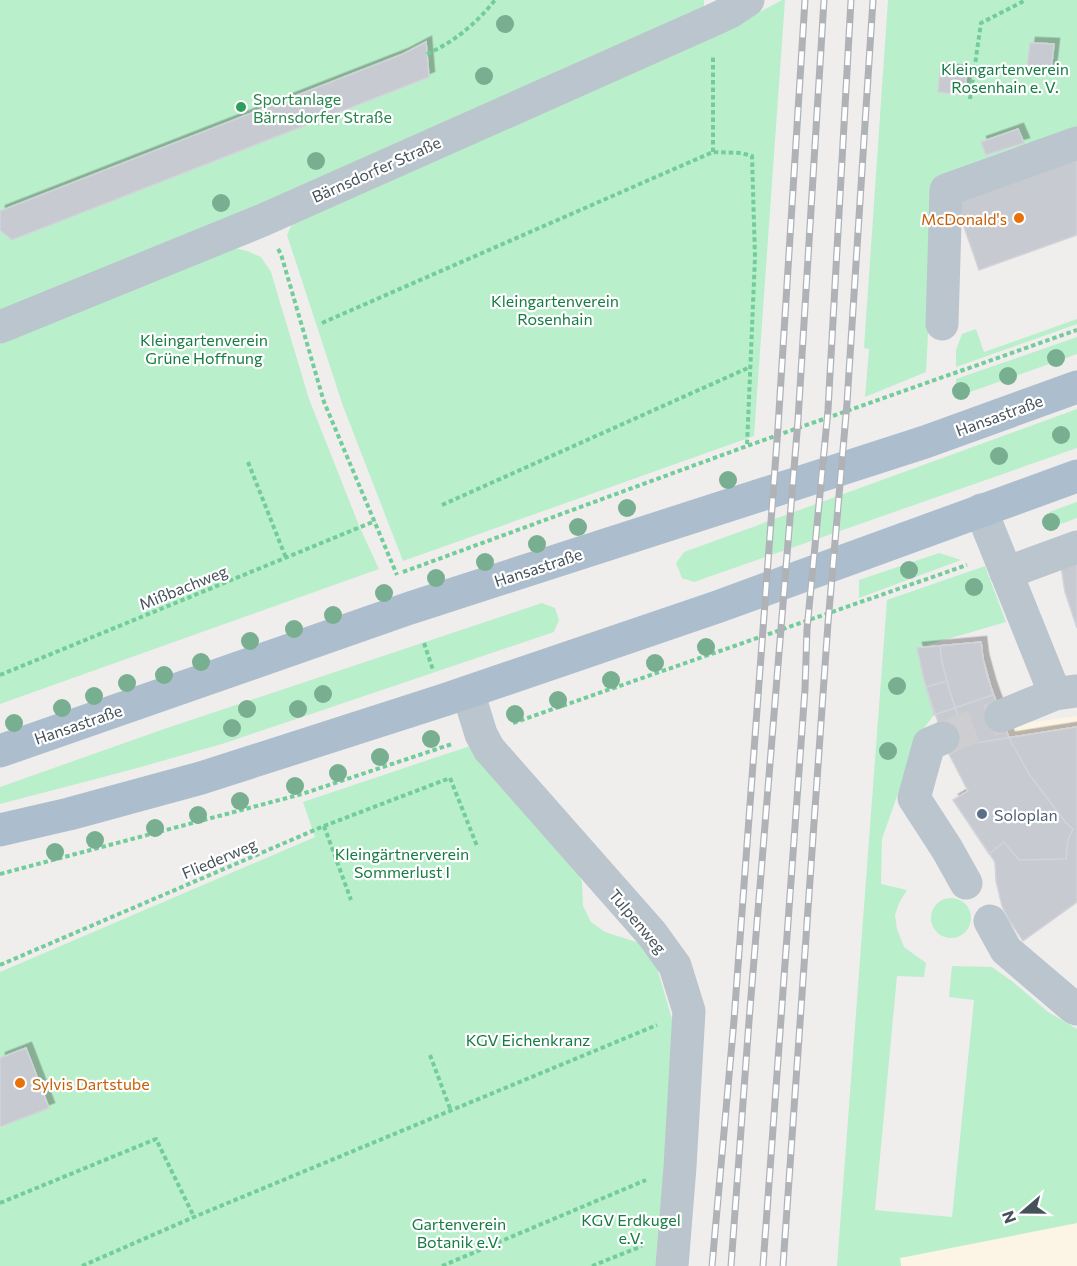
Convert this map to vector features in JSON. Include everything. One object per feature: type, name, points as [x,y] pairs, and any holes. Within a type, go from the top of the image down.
[{"type":"main road","name":"Hansastraße","points":[[0,751],[410,608],[925,442],[1077,387]]},
{"type":"main road","points":[[0,830],[201,778],[468,692],[717,607],[1077,476]]},
{"type":"street","name":"Bärnsdorfer Straße","points":[[0,327],[263,220],[713,20],[748,0]]},
{"type":"street","points":[[942,324],[946,190],[1077,143]]},
{"type":"street","points":[[981,510],[1003,563],[1066,693],[1001,716]]},
{"type":"street","points":[[1003,563],[1077,547]]},
{"type":"street","name":"Tulpenweg","points":[[468,692],[481,734],[489,749],[652,934],[675,966],[689,1011],[672,1266]]},
{"type":"street","points":[[943,738],[929,744],[914,798],[966,883]]},
{"type":"street","points":[[990,921],[1006,950],[1077,1009]]},
{"type":"path","points":[[427,54],[442,48],[461,34],[483,15],[495,0]]},
{"type":"path","points":[[970,99],[981,23],[1026,0]]},
{"type":"path","points":[[713,20],[713,152]]},
{"type":"path","points":[[322,323],[713,152],[741,153],[752,156],[755,257],[747,446]]},
{"type":"path","points":[[263,220],[281,254],[324,402],[397,574],[747,446],[1077,330]]},
{"type":"path","points":[[442,505],[750,367]]},
{"type":"path","points":[[248,462],[286,558]]},
{"type":"path","name":"Mißbachweg","points":[[0,673],[375,521]]},
{"type":"path","points":[[0,874],[302,794],[1003,563]]},
{"type":"path","points":[[424,643],[434,673]]},
{"type":"path","name":"Fliederweg","points":[[0,965],[324,826],[450,778],[477,846]]},
{"type":"path","points":[[324,826],[351,900]]},
{"type":"path","points":[[82,1266],[689,1011]]},
{"type":"path","points":[[430,1055],[452,1111]]},
{"type":"path","points":[[0,1203],[156,1139],[194,1217]]},
{"type":"path","points":[[442,1266],[680,1167]]},
{"type":"path","points":[[592,1266],[666,1235],[675,1234]]},
{"type":"shaded area","points":[[1077,716],[1077,727],[1009,738],[1005,726]]},
{"type":"shaded area","points":[[1077,1223],[1077,1266],[901,1266],[900,1258]]},
{"type":"green space","name":"Sportanlage Bärnsdorfer Straße","points":[[0,0],[704,0],[704,7],[260,208],[0,311]]},
{"type":"green space","name":"Kleingartenverein Rosenhain","points":[[785,0],[754,436],[403,561],[343,406],[287,235],[293,222],[741,22]]},
{"type":"green space","name":"Kleingartenverein Rosenhain e. V.","points":[[888,0],[1077,0],[1077,128],[936,177],[926,372],[865,397],[869,349],[864,348]]},
{"type":"green space","name":"Kleingartenverein Grüne Hoffnung","points":[[227,246],[261,257],[271,272],[309,399],[360,528],[379,569],[0,704],[0,342]]},
{"type":"green space","points":[[1077,319],[1077,324],[956,367],[956,350],[962,334],[976,329],[984,352]]},
{"type":"green space","points":[[1077,337],[1077,354],[956,397],[956,379]]},
{"type":"green space","points":[[1077,409],[1077,448],[694,582],[682,578],[676,563],[684,552]]},
{"type":"green space","points":[[1077,502],[1077,518],[1061,524],[1049,512]]},
{"type":"green space","points":[[939,553],[961,560],[859,598],[859,580]]},
{"type":"green space","points":[[985,566],[1006,622],[917,648],[934,715],[918,736],[882,839],[881,884],[907,890],[895,915],[897,929],[904,947],[926,963],[924,977],[897,976],[875,1210],[952,1217],[974,1000],[949,997],[952,966],[992,967],[1048,1012],[1077,1029],[1077,1223],[900,1258],[901,1266],[837,1266],[887,600]]},
{"type":"green space","points":[[542,603],[555,608],[559,620],[554,632],[222,744],[0,804],[0,787],[164,729]]},
{"type":"green space","points":[[470,746],[562,842],[582,882],[583,906],[591,922],[605,932],[649,946],[672,1019],[672,1113],[664,1266],[0,1266],[0,1128],[9,1124],[0,1127],[0,972],[315,837],[303,802]]},
{"type":"green space","points":[[951,898],[965,904],[971,918],[965,932],[951,938],[937,932],[931,918],[937,904]]},
{"type":"building","points":[[426,42],[429,77],[12,240],[0,230],[0,211],[403,54]]},
{"type":"building","points":[[1030,43],[1054,44],[1051,70],[1027,67]]},
{"type":"building","points":[[940,69],[967,72],[964,95],[938,92]]},
{"type":"building","points":[[1018,129],[1024,143],[986,155],[981,142]]},
{"type":"building","name":"McDonald's","points":[[1077,158],[1077,235],[979,270],[955,201]]},
{"type":"building","points":[[1077,560],[1077,628],[1065,592],[1061,566]]},
{"type":"building","points":[[981,642],[983,659],[993,695],[934,715],[917,648]]},
{"type":"building","points":[[981,642],[987,676],[1009,738],[1029,774],[1073,829],[1068,840],[1066,859],[1019,860],[1004,842],[989,854],[953,800],[968,791],[949,754],[969,744],[949,689],[940,646]]},
{"type":"building","points":[[947,681],[969,744],[949,754],[926,687]]},
{"type":"building","points":[[1077,727],[1077,902],[1023,941],[1002,906],[996,881],[995,862],[953,800],[968,791],[949,754],[969,744]]},
{"type":"building","name":"Sylvis Dartstube","points":[[26,1048],[49,1108],[0,1127],[0,1058]]},
{"type":"tunnel","points":[[943,738],[1001,716]]},
{"type":"railway","points":[[712,1266],[734,1020],[778,427],[805,0]]},
{"type":"railway","points":[[731,1266],[798,420],[824,0]]},
{"type":"railway","points":[[763,1266],[805,689],[807,629],[828,410],[851,0]]},
{"type":"railway","points":[[783,1266],[828,623],[847,403],[873,0]]},
{"type":"place","name":"Sportanlage Bärnsdorfer Straße","points":[[241,107]]},
{"type":"place","name":"McDonald's","points":[[1019,218]]},
{"type":"place","name":"Soloplan","points":[[982,814]]},
{"type":"place","name":"Sylvis Dartstube","points":[[20,1083]]},
{"type":"park label","name":"Kleingärtnerverein Sommerlust I","points":[[402,862]]},
{"type":"park label","name":"KGV Eichenkranz","points":[[528,1039]]},
{"type":"park label","name":"KGV Erdkugel e.V.","points":[[631,1228]]},
{"type":"park label","name":"Gartenverein Botanik e.V.","points":[[459,1232]]}]
